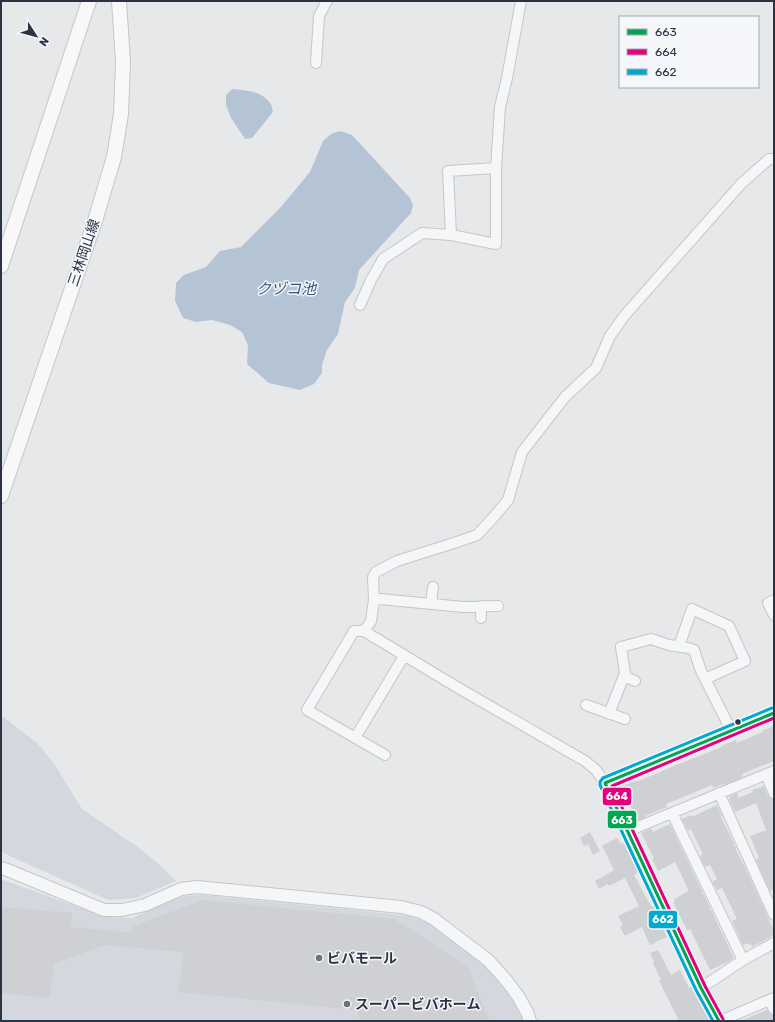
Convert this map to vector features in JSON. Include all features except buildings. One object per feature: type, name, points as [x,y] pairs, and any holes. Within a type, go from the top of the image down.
[{"type":"main road","points":[[1,266],[89,1]]},
{"type":"main road","name":"三林岡山線","points":[[1,496],[95,221],[114,157],[121,114],[123,62],[119,1]]},
{"type":"street","points":[[316,63],[319,16],[327,1]]},
{"type":"street","points":[[360,305],[383,258],[422,233],[450,235],[496,244],[496,168],[500,107],[507,78],[521,1]]},
{"type":"street","points":[[364,632],[371,621],[374,600],[373,577],[376,572],[397,561],[477,534],[492,519],[508,500],[522,452],[565,397],[596,368],[610,336],[625,315],[741,184],[769,159],[774,159]]},
{"type":"street","points":[[450,235],[448,171],[496,168]]},
{"type":"street","points":[[431,604],[433,587]]},
{"type":"street","points":[[374,600],[380,599],[464,607],[498,606]]},
{"type":"street","points":[[774,600],[768,603],[774,615]]},
{"type":"street","points":[[481,606],[481,618]]},
{"type":"street","points":[[679,646],[692,609],[729,626],[745,661],[705,679]]},
{"type":"street","points":[[385,756],[307,710],[354,631],[364,632],[585,761],[596,770],[605,783],[701,988],[720,1021],[772,1002]]},
{"type":"street","points":[[609,714],[625,673],[621,647],[651,639],[669,645],[694,650],[701,671],[731,730]]},
{"type":"street","points":[[355,738],[404,656]]},
{"type":"street","points":[[624,676],[635,681]]},
{"type":"street","points":[[586,705],[625,719]]},
{"type":"street","points":[[605,783],[774,713]]},
{"type":"street","points":[[628,831],[770,772],[774,793]]},
{"type":"street","points":[[719,793],[774,915]]},
{"type":"street","points":[[672,813],[743,960]]},
{"type":"street","points":[[1,868],[104,910],[122,910],[145,905],[181,889],[198,888],[401,907],[421,912],[434,919],[488,960],[518,996],[530,1021]]},
{"type":"street","points":[[701,988],[743,960],[774,943]]},
{"type":"shaded area","points":[[1,715],[38,744],[55,765],[82,809],[142,850],[176,881],[136,898],[108,900],[1,852]]},
{"type":"shaded area","name":"ビバモール","points":[[1,879],[105,917],[132,918],[169,901],[184,896],[203,895],[410,916],[430,924],[488,969],[510,994],[523,1021],[1,1021]]},
{"type":"water","points":[[232,89],[248,91],[263,96],[271,105],[273,112],[252,138],[245,139],[231,118],[226,105],[226,95]]},
{"type":"water","name":"クヅコ池","points":[[340,131],[352,135],[410,198],[413,205],[411,213],[359,270],[355,288],[345,302],[338,334],[327,350],[322,365],[322,373],[314,384],[300,390],[269,383],[247,364],[248,345],[242,332],[230,325],[212,320],[196,322],[183,318],[175,301],[176,283],[184,275],[206,267],[220,251],[241,247],[280,208],[310,172],[323,141],[331,134]]},
{"type":"transit line","name":"662","points":[[713,1021],[696,990],[600,785],[600,782],[603,778],[772,708]]},
{"type":"transit line","name":"663","points":[[719,1021],[701,988],[605,783],[774,713]]},
{"type":"transit line","name":"664","points":[[723,1019],[705,986],[612,786],[774,718]]},
{"type":"place","name":"ビバモール","points":[[319,958]]},
{"type":"place","name":"スーパービバホーム","points":[[347,1004]]}]
